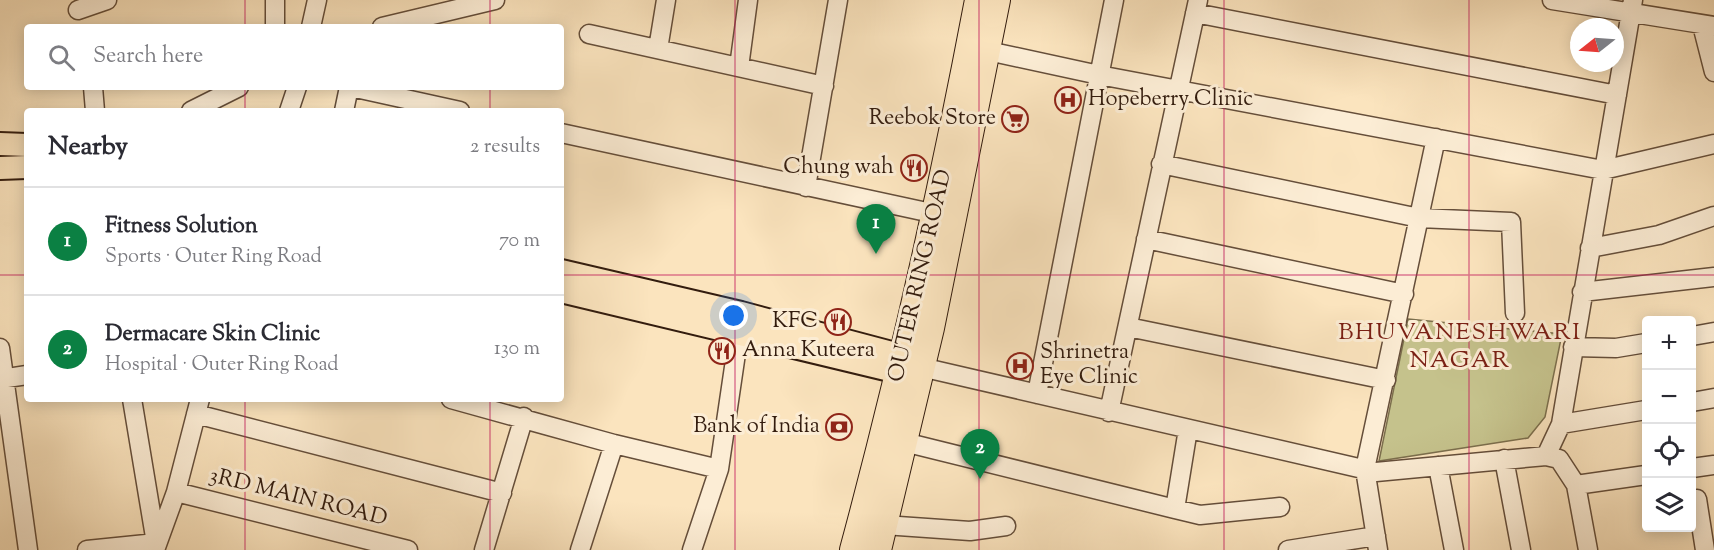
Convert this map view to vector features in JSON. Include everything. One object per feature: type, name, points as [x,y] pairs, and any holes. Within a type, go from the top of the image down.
[{"type":"highway","name":"OUTER RING ROAD","points":[[878,550],[904,442],[936,214],[978,0]]},
{"type":"highway","name":"OUTER RING ROAD","points":[[853,550],[915,367],[988,51],[997,0]]},
{"type":"main road","points":[[0,144],[24,145]]},
{"type":"main road","points":[[0,168],[24,167]]},
{"type":"main road","points":[[564,272],[741,314],[915,367]]},
{"type":"main road","points":[[564,292],[739,333],[915,367]]},
{"type":"street","points":[[79,12],[107,0]]},
{"type":"street","points":[[275,0],[275,24]]},
{"type":"street","points":[[311,24],[317,0]]},
{"type":"street","points":[[389,24],[437,7],[495,0]]},
{"type":"street","points":[[658,49],[666,0]]},
{"type":"street","points":[[739,67],[748,0]]},
{"type":"street","points":[[807,187],[838,0]]},
{"type":"street","points":[[1037,394],[1114,0]]},
{"type":"street","points":[[1552,0],[1632,7],[1708,26],[1714,72]]},
{"type":"street","points":[[1109,412],[1196,7],[1617,95]]},
{"type":"street","points":[[1546,456],[1561,424],[1632,7]]},
{"type":"street","points":[[590,34],[824,86]]},
{"type":"street","points":[[988,51],[1099,75],[1603,170],[1714,144]]},
{"type":"street","points":[[93,90],[95,108]]},
{"type":"street","points":[[197,108],[233,90]]},
{"type":"street","points":[[290,108],[296,90]]},
{"type":"street","points":[[345,108],[349,90]]},
{"type":"street","points":[[364,90],[446,108]]},
{"type":"street","points":[[564,134],[936,214]]},
{"type":"street","points":[[1298,549],[1377,543],[1365,469],[1386,381],[1436,138]]},
{"type":"street","points":[[1161,164],[1419,218],[1511,222],[1515,313]]},
{"type":"street","points":[[1590,248],[1659,235],[1714,216]]},
{"type":"street","points":[[1146,239],[1404,294]]},
{"type":"street","points":[[1582,292],[1714,277]]},
{"type":"street","points":[[1128,327],[1386,381]]},
{"type":"street","points":[[1696,335],[1714,332]]},
{"type":"street","points":[[692,550],[719,469],[739,333]]},
{"type":"street","points":[[1574,347],[1617,348],[1642,344]]},
{"type":"street","points":[[0,348],[2,378],[28,550]]},
{"type":"street","points":[[915,367],[1376,472],[1546,456],[1560,459],[1576,485],[1588,550]]},
{"type":"street","points":[[2,378],[24,375]]},
{"type":"street","points":[[1696,401],[1714,398]]},
{"type":"street","points":[[133,402],[158,548]]},
{"type":"street","points":[[463,402],[524,417],[614,444],[719,469]]},
{"type":"street","points":[[158,548],[176,492],[198,406],[502,493]]},
{"type":"street","points":[[1561,424],[1642,411]]},
{"type":"street","points":[[484,550],[524,417]]},
{"type":"street","points":[[1175,509],[1188,429]]},
{"type":"street","points":[[904,442],[1200,515],[1280,507]]},
{"type":"street","points":[[580,550],[614,444]]},
{"type":"street","points":[[1504,459],[1521,550]]},
{"type":"street","points":[[1696,467],[1714,465]]},
{"type":"street","points":[[1438,466],[1454,550]]},
{"type":"street","points":[[1576,485],[1642,476]]},
{"type":"street","name":"3RD MAIN ROAD","points":[[176,492],[408,550]]},
{"type":"street","points":[[1697,499],[1706,550]]},
{"type":"street","points":[[884,525],[970,531],[1006,526]]},
{"type":"street","points":[[87,550],[158,548]]},
{"type":"shaded area","points":[[1408,319],[1562,334],[1545,417],[1528,438],[1379,461]]},
{"type":"place","name":"Hopeberry Clinic","points":[[1068,100]]},
{"type":"place","name":"Reebok Store","points":[[1015,119]]},
{"type":"place","name":"Chung wah","points":[[914,168]]},
{"type":"place","name":"Fitness Solution","points":[[876,254]]},
{"type":"place","name":"KFC","points":[[838,322]]},
{"type":"place","name":"Anna Kuteera","points":[[722,351]]},
{"type":"place","name":"Shrinetra Eye Clinic","points":[[1020,366]]},
{"type":"place","name":"Bank of India","points":[[839,427]]},
{"type":"place","name":"Dermacare Skin Clinic","points":[[980,479]]},
{"type":"district","name":"BHUVANESHWARI NAGAR","points":[[1460,347]]}]
